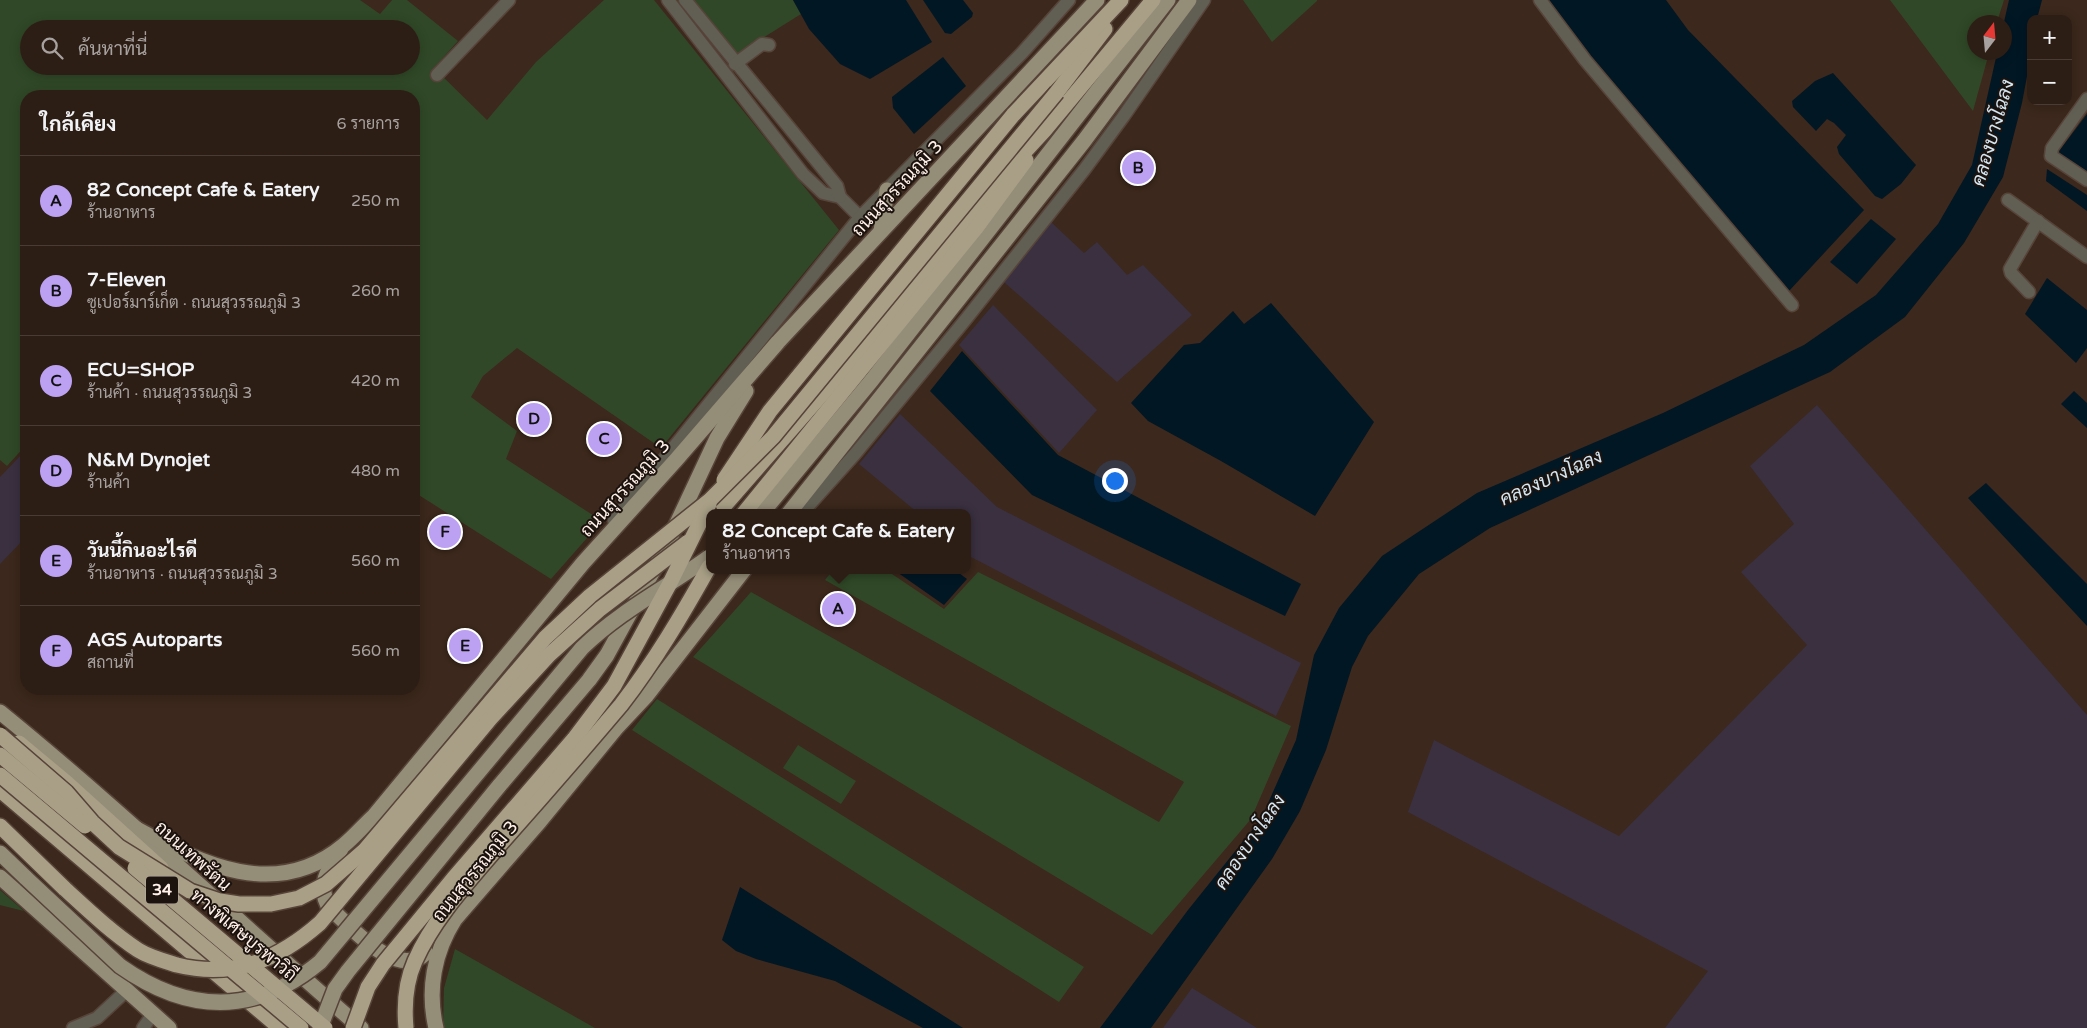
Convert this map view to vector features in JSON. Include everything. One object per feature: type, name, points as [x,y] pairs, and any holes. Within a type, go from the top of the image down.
[{"type":"highway","points":[[707,509],[733,464],[770,411],[1013,116],[1121,0]]},
{"type":"highway","points":[[0,736],[66,792],[92,822],[119,847],[190,891],[220,901],[239,904],[271,904],[299,898],[314,891],[339,874],[364,851],[545,638],[590,596],[710,500],[773,437],[1057,92],[1127,0]]},
{"type":"highway","points":[[722,509],[879,329],[993,185],[1044,131],[1153,0]]},
{"type":"highway","points":[[747,509],[995,205],[1044,131]]},
{"type":"highway","points":[[353,1028],[368,987],[383,964],[453,879],[574,739],[614,686],[666,592],[706,510]]},
{"type":"highway","points":[[0,826],[102,924],[139,951],[163,961],[192,969],[220,971],[263,961],[287,948],[320,923],[490,719],[549,655],[600,609],[665,561],[706,525]]},
{"type":"highway","points":[[406,1028],[405,1006],[408,984],[414,962],[428,936],[460,892],[621,705],[646,673],[667,641],[706,572]]},
{"type":"highway","points":[[0,729],[45,763],[147,856],[190,891]]},
{"type":"highway","name":"ทางพิเศษบูรพาวิถี","points":[[0,753],[323,1028]]},
{"type":"highway","name":"ทางพิเศษบูรพาวิถี","points":[[0,774],[301,1028]]},
{"type":"highway","name":"34","points":[[0,790],[280,1028]]},
{"type":"main road","name":"ถนนสุวรรณภูมิ 3","points":[[135,828],[206,863],[249,874],[270,874],[301,868],[322,860],[344,846],[374,816],[583,563],[676,460],[778,342],[1097,0]]},
{"type":"main road","points":[[765,509],[872,380],[1168,0]]},
{"type":"main road","points":[[792,509],[1096,126],[1189,0]]},
{"type":"main road","points":[[881,231],[887,190]]},
{"type":"main road","points":[[323,1028],[335,989],[348,971],[499,786],[589,680],[607,655],[664,551],[717,438],[778,342]]},
{"type":"main road","points":[[0,853],[120,966],[138,978],[171,995],[191,1000],[230,1001],[252,999],[290,985],[320,962],[582,648],[604,626],[706,559]]},
{"type":"main road","name":"ถนนสุวรรณภูมิ 3","points":[[436,1028],[431,985],[446,932],[617,727],[647,695],[741,574]]},
{"type":"main road","name":"ถนนเทพรัตน","points":[[0,712],[135,828],[274,954],[361,1028]]},
{"type":"main road","points":[[344,846],[324,880],[323,896],[328,906],[380,952],[394,960],[414,959],[423,956],[446,932]]},
{"type":"main road","points":[[0,877],[169,1028]]},
{"type":"street","points":[[437,75],[509,0]]},
{"type":"street","points":[[668,0],[804,174],[823,193],[840,197]]},
{"type":"street","points":[[685,0],[735,64],[837,186],[840,197],[860,217]]},
{"type":"street","points":[[583,563],[626,504],[860,217],[1022,52],[1069,0]]},
{"type":"street","points":[[806,509],[856,454],[1084,170],[1204,0]]},
{"type":"street","points":[[1540,0],[1585,60],[1792,305]]},
{"type":"street","points":[[735,64],[764,43],[768,45]]},
{"type":"street","points":[[2087,99],[2052,148],[2051,156],[2087,180]]},
{"type":"street","points":[[2008,200],[2087,257]]},
{"type":"street","points":[[2029,292],[2011,273],[2010,269],[2038,221]]},
{"type":"street","points":[[713,609],[745,574]]},
{"type":"street","points":[[72,1028],[97,1018],[126,991]]},
{"type":"street","points":[[143,1028],[153,1014]]},
{"type":"shaded area","points":[[1051,222],[1084,253],[1097,242],[1127,275],[1143,265],[1192,315],[1117,382],[1004,282]]},
{"type":"shaded area","points":[[993,305],[1097,410],[1059,453],[959,345]]},
{"type":"shaded area","points":[[1817,405],[2087,715],[2087,1028],[1665,1028],[1708,971],[1408,812],[1434,740],[1619,836],[1807,645],[1741,572],[1794,524],[1750,466]]},
{"type":"shaded area","points":[[900,414],[997,507],[1301,663],[1276,716],[971,557],[971,509],[913,509],[859,464]]},
{"type":"shaded area","points":[[20,456],[20,543],[0,564],[0,477]]},
{"type":"shaded area","points":[[1192,988],[1257,1028],[1163,1028]]},
{"type":"green space","points":[[0,0],[360,0],[380,14],[392,0],[407,0],[458,41],[434,68],[487,120],[536,62],[604,0],[654,0],[839,230],[661,448],[517,348],[483,376],[471,397],[517,431],[506,459],[602,521],[551,579],[420,496],[420,90],[20,90],[20,452],[7,466],[0,460]]},
{"type":"green space","points":[[691,0],[793,0],[801,14],[737,54]]},
{"type":"green space","points":[[1243,0],[1317,0],[1317,1],[1272,42]]},
{"type":"green space","points":[[1890,0],[2004,0],[1999,15],[1967,15],[1967,60],[1987,60],[1973,111]]},
{"type":"green space","points":[[978,572],[1291,726],[1251,819],[1152,935],[693,657],[751,592],[1159,822],[1184,782],[825,580],[830,574],[892,574],[944,609]]},
{"type":"green space","points":[[657,699],[1084,967],[1059,1002],[632,730]]},
{"type":"green space","points":[[798,745],[856,781],[841,804],[783,768]]},
{"type":"green space","points":[[0,890],[24,911],[0,905]]},
{"type":"green space","points":[[455,949],[595,1028],[443,1028],[444,988]]},
{"type":"water","points":[[793,0],[906,0],[932,42],[870,79],[840,64],[809,29]]},
{"type":"water","points":[[923,0],[963,0],[973,13],[972,17],[951,34],[945,33]]},
{"type":"water","points":[[1548,0],[1666,0],[1688,30],[1864,210],[1789,291],[1581,45]]},
{"type":"water","name":"คลองบางโฉลง","points":[[2009,0],[2042,0],[2038,15],[2027,15],[2027,76],[2003,177],[1964,243],[1905,317],[1830,372],[1490,528],[1419,574],[1368,636],[1352,667],[1326,750],[1300,811],[1272,859],[1151,1028],[1100,1028],[1188,910],[1261,819],[1296,740],[1314,655],[1339,608],[1382,556],[1477,493],[1663,413],[1804,345],[1876,295],[1938,224],[1972,165],[1995,60],[2012,60],[2012,15],[2006,15]]},
{"type":"water","points":[[943,57],[966,86],[914,134],[893,108],[892,97]]},
{"type":"water","points":[[1833,73],[1916,165],[1901,184],[1882,199],[1875,196],[1839,154],[1837,147],[1846,135],[1827,119],[1816,131],[1793,107],[1792,101],[1815,81]]},
{"type":"water","points":[[2087,114],[2087,174],[2056,155]]},
{"type":"water","points":[[2047,169],[2087,195],[2087,211],[2046,181]]},
{"type":"water","points":[[1871,219],[1896,239],[1857,284],[1830,262]]},
{"type":"water","points":[[2047,278],[2087,310],[2087,348],[2076,363],[2025,314]]},
{"type":"water","points":[[1271,303],[1374,422],[1315,516],[1148,421],[1131,403],[1184,345],[1200,343],[1233,311],[1244,324]]},
{"type":"water","points":[[962,351],[1058,455],[1301,584],[1285,616],[1032,495],[930,391]]},
{"type":"water","points":[[2074,391],[2087,403],[2087,428],[2061,404]]},
{"type":"water","points":[[1986,483],[2087,584],[2087,626],[1968,498]]},
{"type":"water","points":[[900,574],[960,574],[967,579],[944,605]]},
{"type":"water","points":[[740,887],[963,1028],[923,1028],[835,981],[756,959],[736,951],[722,940]]},
{"type":"place","name":"7-Eleven","points":[[1138,168]]},
{"type":"place","name":"N&M Dynojet","points":[[534,419]]},
{"type":"place","name":"ECU=SHOP","points":[[604,439]]},
{"type":"place","name":"AGS Autoparts","points":[[445,532]]},
{"type":"place","name":"82 Concept Cafe & Eatery","points":[[838,609]]},
{"type":"place","name":"วันนี้กินอะไรดี","points":[[465,646]]}]
